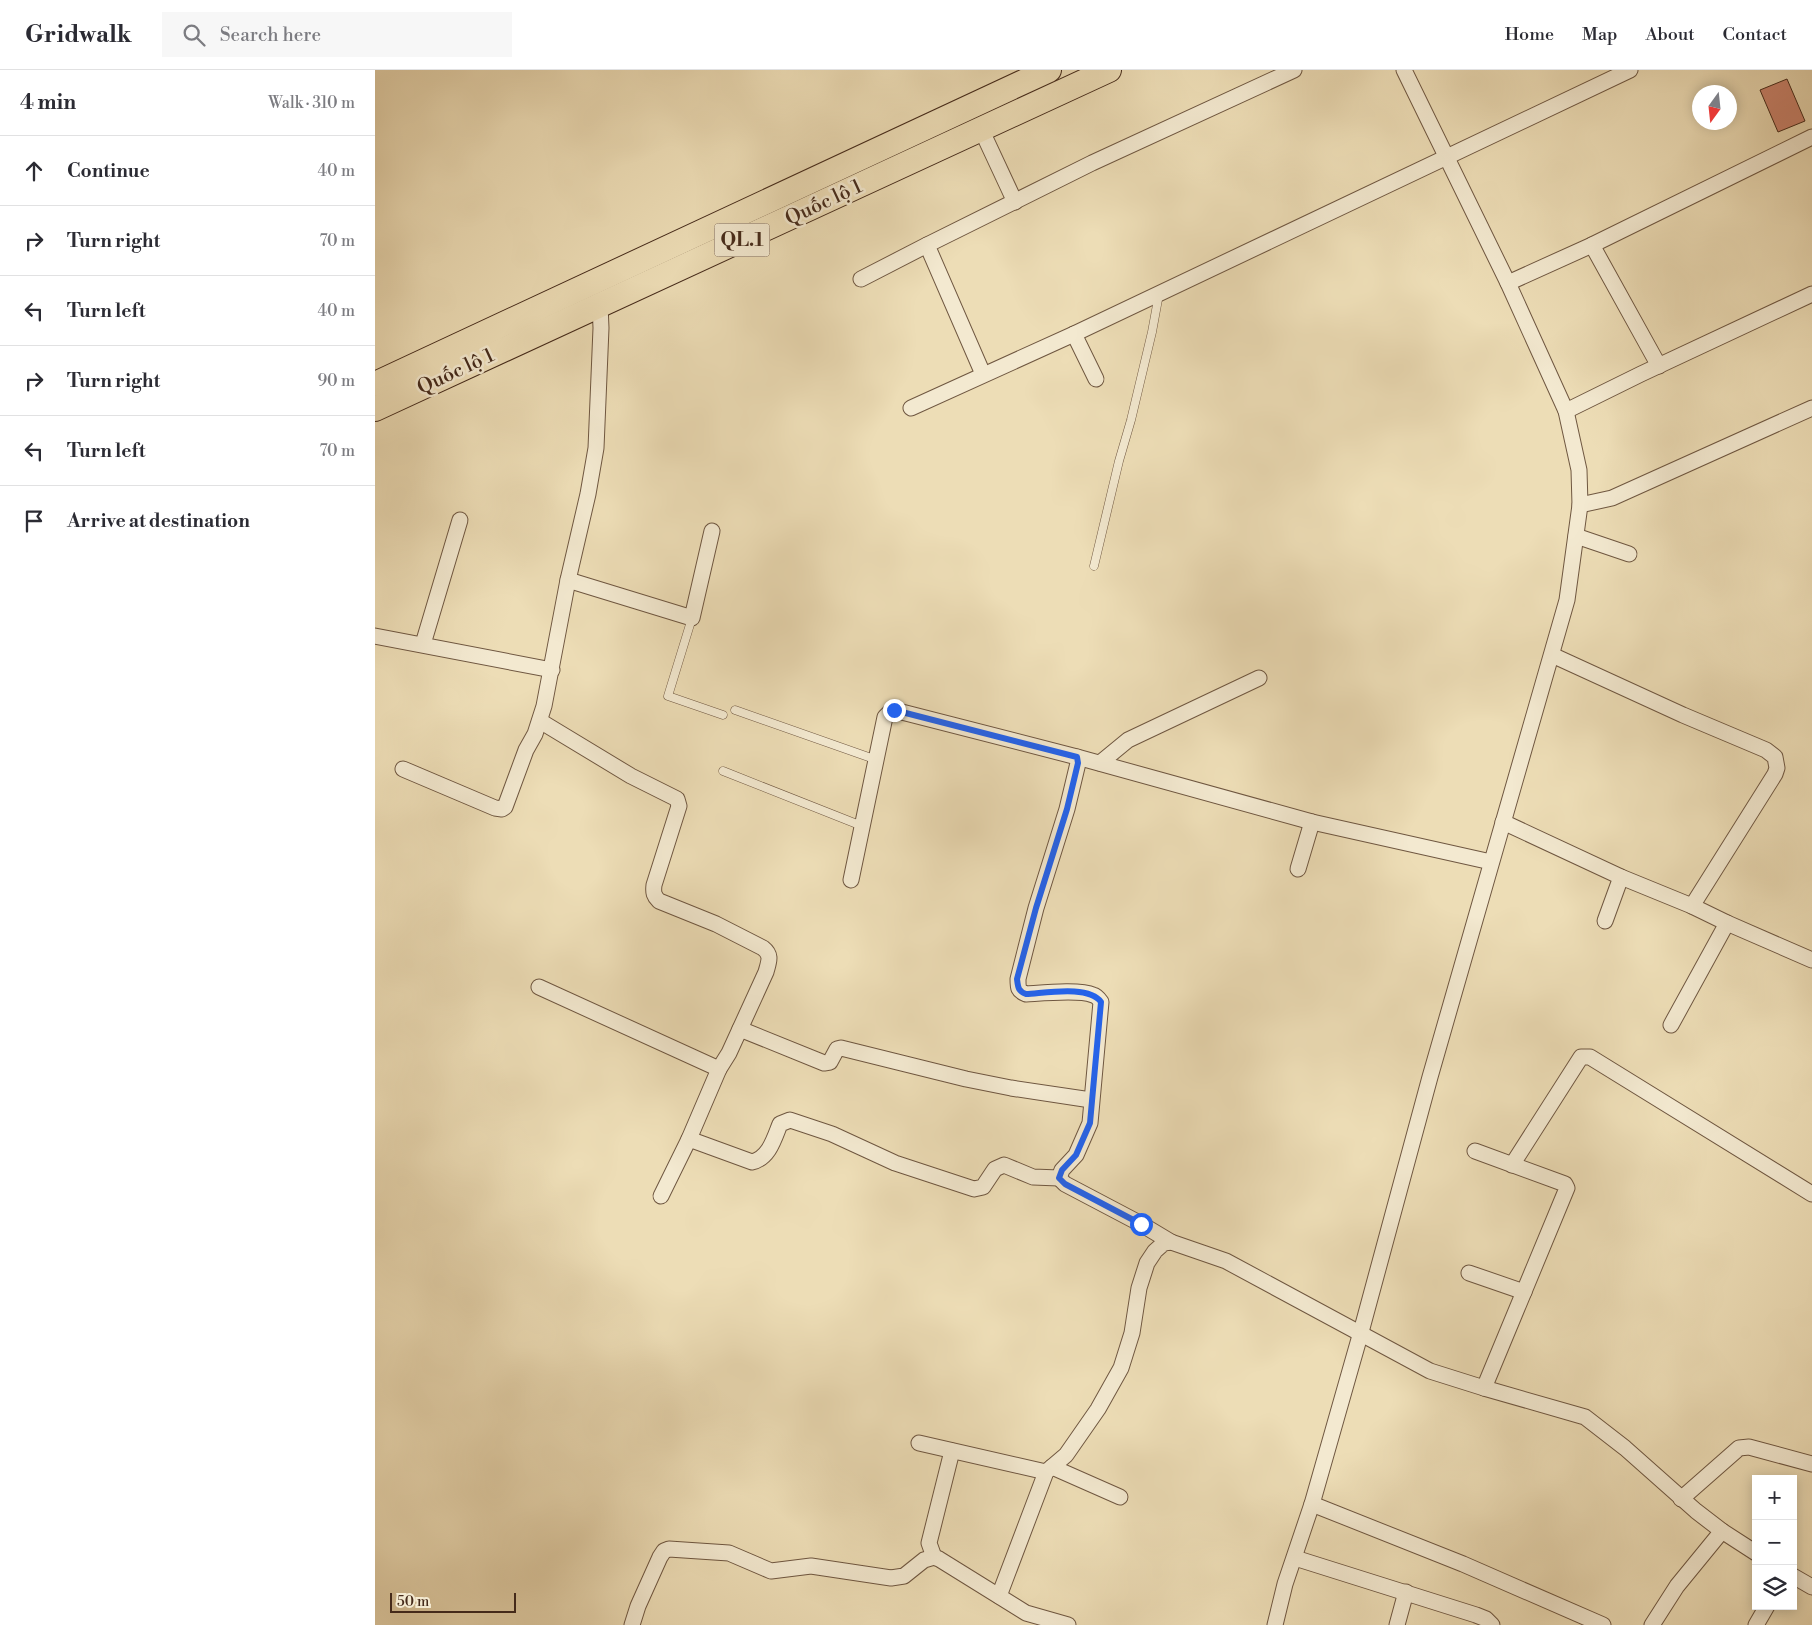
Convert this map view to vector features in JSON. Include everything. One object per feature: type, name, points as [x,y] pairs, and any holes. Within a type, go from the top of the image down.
[{"type":"highway","name":"Quốc lộ 1","points":[[375,384],[1049,70]]},
{"type":"highway","name":"Quốc lộ 1","points":[[375,409],[1109,70]]},
{"type":"street","points":[[861,279],[1092,163],[1294,70]]},
{"type":"street","points":[[1275,1625],[1285,1584],[1312,1504],[1361,1332],[1430,1077],[1567,600],[1580,505],[1579,470],[1566,411],[1507,283],[1404,70]]},
{"type":"street","points":[[911,408],[1074,334],[1630,70]]},
{"type":"street","points":[[981,129],[1015,202]]},
{"type":"street","points":[[1507,283],[1592,245],[1812,137]]},
{"type":"street","points":[[927,245],[983,374]]},
{"type":"street","points":[[1592,245],[1659,366]]},
{"type":"street","points":[[1566,411],[1812,294]]},
{"type":"street","points":[[403,769],[495,808],[502,809],[505,807],[526,750],[540,721],[552,670],[568,580],[588,494],[596,448],[601,328],[600,306]]},
{"type":"street","points":[[1074,334],[1096,379]]},
{"type":"street","points":[[1580,505],[1612,498],[1812,408]]},
{"type":"street","points":[[423,644],[459,520]]},
{"type":"street","points":[[568,580],[692,618],[712,531]]},
{"type":"street","points":[[1576,536],[1629,554]]},
{"type":"street","points":[[375,636],[552,670]]},
{"type":"street","points":[[1552,655],[1674,711],[1766,750],[1775,757],[1777,768],[1775,774],[1692,906]]},
{"type":"street","points":[[1100,763],[1128,740],[1259,678]]},
{"type":"street","points":[[851,880],[885,717],[894,710],[1100,763],[1312,822],[1491,862]]},
{"type":"street","points":[[540,721],[631,776],[677,799],[679,806],[654,885],[653,892],[655,897],[659,901],[740,936],[769,952],[770,959],[766,972],[661,1196]]},
{"type":"street","points":[[1059,1178],[1062,1170],[1076,1155],[1090,1123],[1101,1002],[1098,997],[1082,992],[1026,994],[1020,991],[1017,979],[1036,908],[1067,809],[1078,763],[1077,757]]},
{"type":"street","points":[[1298,869],[1312,822]]},
{"type":"street","points":[[1503,822],[1621,877],[1692,906],[1812,960]]},
{"type":"street","points":[[1605,921],[1621,877]]},
{"type":"street","points":[[1671,1025],[1727,923]]},
{"type":"street","points":[[539,987],[719,1069]]},
{"type":"street","points":[[740,1029],[820,1061],[830,1062],[837,1049],[841,1048],[966,1079],[1091,1100]]},
{"type":"street","points":[[1512,1165],[1581,1057],[1585,1056],[1590,1057],[1812,1194]]},
{"type":"street","points":[[689,1139],[752,1162],[759,1160],[770,1148],[780,1124],[795,1121],[832,1134],[895,1163],[974,1189],[983,1187],[995,1169],[1004,1165],[1033,1177],[1059,1178],[1065,1184],[1171,1242],[1226,1261],[1431,1371],[1585,1417],[1625,1448],[1681,1499],[1722,1532],[1752,1551]]},
{"type":"street","points":[[1475,1151],[1565,1184],[1567,1188],[1484,1388]]},
{"type":"street","points":[[999,1596],[1049,1469],[1067,1455],[1098,1409],[1121,1368],[1132,1333],[1143,1270],[1155,1251],[1164,1244],[1171,1242]]},
{"type":"street","points":[[1469,1274],[1524,1292]]},
{"type":"street","points":[[919,1443],[1049,1469],[1121,1498]]},
{"type":"street","points":[[1681,1499],[1739,1448],[1749,1447],[1812,1464]]},
{"type":"street","points":[[952,1451],[929,1543],[934,1557],[1032,1616],[1067,1625]]},
{"type":"street","points":[[1312,1504],[1463,1564],[1603,1625]]},
{"type":"street","points":[[1652,1625],[1677,1586],[1722,1532]]},
{"type":"street","points":[[632,1625],[638,1606],[660,1557],[664,1551],[669,1549],[729,1553],[771,1571],[811,1566],[891,1578],[904,1576],[924,1560],[934,1557]]},
{"type":"street","points":[[1295,1558],[1476,1615],[1487,1619],[1492,1625]]},
{"type":"street","points":[[1797,1578],[1812,1587]]},
{"type":"street","points":[[1397,1625],[1406,1592]]},
{"type":"street","points":[[1756,1625],[1765,1610]]},
{"type":"lane","points":[[1094,566],[1152,332],[1159,293]]},
{"type":"lane","points":[[692,618],[668,696],[723,715]]},
{"type":"lane","points":[[735,710],[877,760]]},
{"type":"lane","points":[[723,771],[862,826]]},
{"type":"building","points":[[1787,79],[1805,121],[1778,132],[1760,90]]},
{"type":"route","points":[[894,710],[1077,757],[1078,763],[1067,809],[1036,908],[1017,979],[1018,987],[1020,991],[1026,994],[1082,992],[1098,997],[1101,1002],[1090,1123],[1076,1155],[1062,1170],[1059,1178],[1065,1184],[1141,1224]]}]
